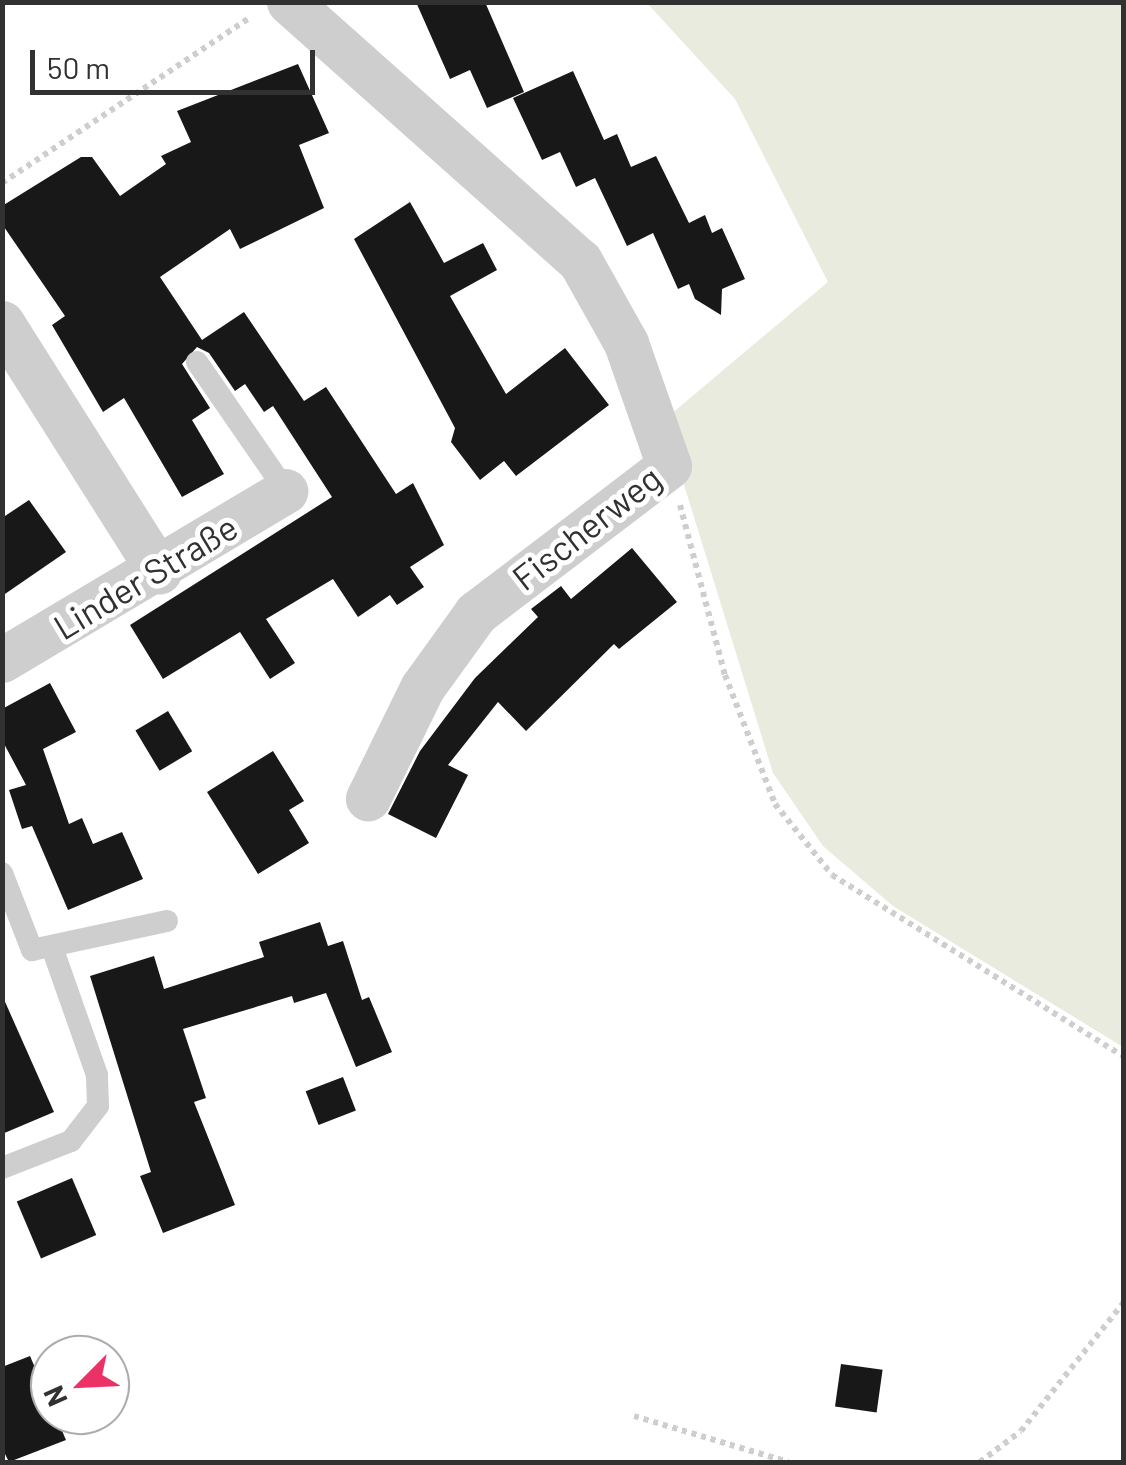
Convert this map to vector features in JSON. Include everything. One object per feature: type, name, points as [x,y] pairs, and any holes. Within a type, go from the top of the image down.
[{"type":"street","name":"Fischerweg","points":[[273,8],[580,261],[626,343],[669,466],[476,613],[422,688],[368,798]]},
{"type":"street","points":[[2,322],[159,571]]},
{"type":"street","name":"Linder Straße","points":[[2,660],[159,571],[286,491]]},
{"type":"lane","points":[[197,362],[286,491]]},
{"type":"lane","points":[[2,873],[32,950],[168,922]]},
{"type":"lane","points":[[2,1168],[72,1141],[98,1106],[97,1075],[52,946]]},
{"type":"path","points":[[2,183],[273,8]]},
{"type":"path","points":[[669,466],[725,675],[775,804],[832,875],[1124,1058]]},
{"type":"path","points":[[980,1462],[1021,1430],[1124,1302]]},
{"type":"path","points":[[634,1416],[788,1462]]},
{"type":"shaded area","points":[[647,3],[1123,3],[1123,1047],[893,906],[823,846],[773,773],[664,420],[828,282],[735,99]]},
{"type":"building","points":[[416,2],[485,2],[524,92],[487,108],[470,70],[450,79]]},
{"type":"building","points":[[298,64],[329,133],[299,145],[324,208],[240,249],[230,229],[160,277],[202,340],[244,312],[304,401],[326,387],[396,494],[413,483],[444,545],[410,567],[424,587],[397,605],[390,595],[358,617],[333,579],[266,619],[295,663],[270,679],[240,632],[163,679],[130,625],[332,497],[273,406],[264,412],[245,384],[235,391],[209,353],[197,347],[182,364],[210,408],[192,420],[224,474],[182,497],[124,398],[103,412],[52,325],[65,316],[2,224],[2,206],[81,157],[92,157],[120,196],[166,164],[161,156],[191,142],[177,111]]},
{"type":"building","points":[[573,71],[604,140],[617,134],[631,167],[656,156],[689,223],[705,215],[712,233],[722,228],[745,279],[722,289],[721,315],[695,299],[689,284],[678,289],[653,233],[627,246],[595,178],[576,187],[560,152],[542,160],[513,98]]},
{"type":"building","points":[[410,202],[444,263],[483,243],[497,270],[450,296],[506,394],[565,348],[609,405],[516,476],[504,461],[480,480],[451,442],[455,428],[354,239]]},
{"type":"building","points":[[29,500],[66,552],[2,596],[2,518]]},
{"type":"building","points":[[632,548],[677,602],[619,649],[614,644],[526,731],[498,702],[448,765],[468,775],[436,838],[388,814],[420,751],[475,678],[538,617],[531,609],[561,586],[571,599]]},
{"type":"building","points":[[50,683],[76,732],[43,749],[69,824],[82,818],[93,844],[122,832],[143,879],[68,910],[32,826],[22,829],[9,790],[26,785],[2,740],[2,709]]},
{"type":"building","points":[[168,711],[192,751],[160,771],[135,731]]},
{"type":"building","points":[[273,751],[304,801],[289,810],[309,843],[258,874],[207,792]]},
{"type":"building","points":[[320,922],[328,946],[343,941],[362,1000],[369,997],[392,1052],[356,1067],[326,993],[294,1003],[292,996],[183,1029],[206,1098],[194,1102],[235,1205],[163,1233],[140,1176],[151,1172],[90,976],[154,956],[164,989],[264,957],[259,942]]},
{"type":"building","points":[[2,995],[54,1112],[2,1134]]},
{"type":"building","points":[[343,1077],[356,1111],[319,1125],[306,1091]]},
{"type":"building","points":[[72,1178],[96,1235],[41,1259],[17,1201]]},
{"type":"building","points":[[30,1356],[30,1435],[64,1435],[66,1440],[9,1462],[2,1448],[2,1367]]},
{"type":"building","points":[[841,1364],[883,1370],[877,1412],[835,1407]]}]
